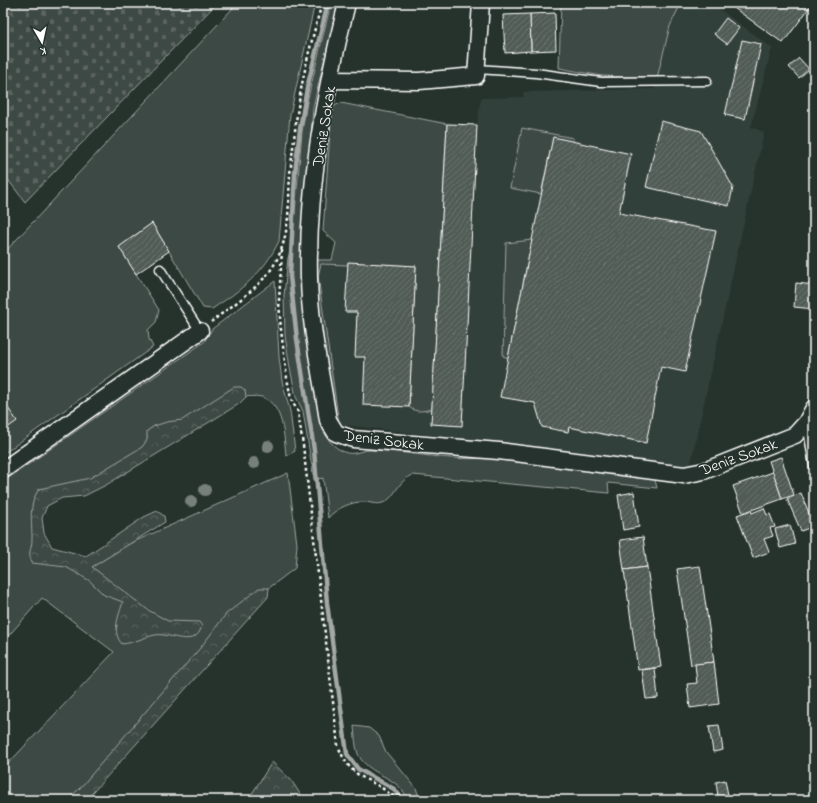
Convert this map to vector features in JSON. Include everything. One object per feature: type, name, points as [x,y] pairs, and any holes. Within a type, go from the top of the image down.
[{"type":"street","name":"Deniz Sokak","points":[[347,3],[330,80],[315,171],[309,280],[328,420],[336,433],[353,439],[499,452],[684,475],[704,471],[795,435],[806,423],[814,408]]},
{"type":"street","points":[[330,80],[419,81],[476,76],[481,3]]},
{"type":"street","points":[[3,470],[200,331]]},
{"type":"lane","points":[[477,68],[536,73],[601,82],[707,82]]},
{"type":"lane","points":[[160,269],[200,331]]},
{"type":"lane","points":[[806,423],[814,466]]},
{"type":"path","points":[[322,3],[309,48],[301,88],[290,174],[290,206],[282,250],[279,301],[281,330],[291,399],[298,412],[303,445],[338,745],[342,758],[350,769],[390,793],[396,800]]},
{"type":"path","points":[[200,331],[258,285],[272,268],[282,250]]},
{"type":"shaded area","points":[[681,3],[711,3],[772,48],[751,127],[764,132],[690,466],[336,424],[316,262],[319,260],[416,266],[435,121],[477,125],[481,98],[524,97],[523,92],[654,89],[664,42],[674,14]]},
{"type":"green space","points":[[3,3],[217,3],[25,202],[3,173]]},
{"type":"green space","points":[[234,3],[315,3],[290,115],[279,241],[259,272],[242,288],[212,309],[203,308],[152,223],[119,247],[159,310],[156,322],[148,330],[149,339],[153,347],[3,454],[3,254],[233,8]]},
{"type":"green space","points":[[331,3],[338,3],[313,107],[302,284],[323,430],[331,443],[337,448],[348,453],[370,450],[462,459],[492,457],[648,477],[655,480],[657,488],[608,483],[609,493],[413,475],[404,480],[392,496],[385,502],[377,504],[359,502],[349,504],[339,509],[328,518],[323,478],[314,480],[303,411],[296,397],[290,368],[285,336],[284,295],[288,258],[292,246],[302,132],[307,102]]},
{"type":"green space","points":[[561,3],[681,3],[670,26],[657,78],[602,76],[559,68]]},
{"type":"green space","points":[[341,103],[447,124],[432,409],[417,411],[409,407],[416,266],[348,263],[348,265],[321,264],[318,276],[339,424],[336,424],[332,411],[314,277],[316,262],[319,260],[332,260],[336,243],[323,231],[331,118],[334,106]]},
{"type":"green space","points":[[522,128],[573,138],[573,142],[553,138],[541,194],[510,188]]},
{"type":"green space","points":[[532,240],[508,358],[503,356],[506,243]]},
{"type":"green space","points":[[275,281],[279,357],[282,381],[290,411],[295,451],[286,456],[282,422],[275,407],[269,401],[259,396],[240,396],[97,483],[42,501],[37,530],[47,548],[92,567],[129,544],[288,473],[297,544],[295,568],[269,588],[77,800],[3,800],[3,769],[114,652],[42,598],[3,642],[3,482],[204,342],[212,329]]},
{"type":"green space","points":[[234,387],[241,387],[245,390],[246,397],[239,404],[106,485],[84,496],[62,498],[47,506],[42,518],[44,533],[52,547],[86,556],[144,517],[157,511],[164,516],[165,522],[92,567],[148,610],[168,621],[199,622],[202,626],[199,633],[188,639],[155,635],[122,644],[116,629],[123,602],[104,595],[90,581],[66,567],[32,563],[30,553],[32,543],[31,513],[33,501],[39,489],[90,478],[142,447],[147,440],[147,431],[154,426],[182,420]]},
{"type":"green space","points":[[259,588],[269,588],[268,597],[86,800],[67,800],[80,788],[201,647],[226,614]]},
{"type":"green space","points":[[354,726],[369,728],[379,736],[386,752],[416,788],[420,800],[408,800],[404,792],[398,786],[369,767],[363,761],[357,751]]},
{"type":"green space","points":[[272,762],[291,780],[304,800],[248,800]]},
{"type":"building","points":[[727,3],[813,3],[783,43]]},
{"type":"building","points":[[555,13],[556,50],[531,51],[530,14]]},
{"type":"building","points":[[530,14],[531,51],[505,53],[503,15]]},
{"type":"building","points":[[726,18],[739,28],[727,44],[714,34]]},
{"type":"building","points":[[742,40],[761,44],[745,119],[725,115]]},
{"type":"building","points":[[799,58],[809,69],[799,78],[789,67]]},
{"type":"building","points":[[661,121],[701,131],[733,187],[729,206],[646,187]]},
{"type":"building","points":[[447,124],[477,125],[462,426],[431,424]]},
{"type":"building","points":[[553,137],[631,154],[619,213],[716,231],[685,372],[661,367],[646,443],[569,427],[568,432],[542,427],[535,403],[500,397]]},
{"type":"building","points":[[152,223],[169,251],[136,274],[119,247]]},
{"type":"building","points":[[348,262],[416,266],[409,407],[363,405],[365,357],[355,357],[357,312],[345,312]]},
{"type":"building","points":[[796,283],[814,285],[814,309],[794,307]]},
{"type":"building","points":[[3,401],[17,421],[3,431]]},
{"type":"building","points":[[781,457],[794,495],[782,499],[769,461]]},
{"type":"building","points":[[773,472],[782,499],[743,513],[733,486]]},
{"type":"building","points":[[634,492],[639,527],[623,530],[618,495]]},
{"type":"building","points":[[801,493],[814,526],[801,531],[787,499]]},
{"type":"building","points":[[764,508],[767,515],[770,514],[775,527],[770,528],[773,536],[764,539],[769,552],[753,558],[737,515],[751,510],[752,513]]},
{"type":"building","points":[[790,525],[795,544],[780,548],[775,529]]},
{"type":"building","points":[[643,537],[647,567],[624,570],[620,540]]},
{"type":"building","points":[[700,566],[714,662],[691,665],[677,569]]},
{"type":"building","points":[[647,567],[661,667],[638,670],[624,570]]},
{"type":"building","points":[[714,662],[719,704],[690,708],[687,684],[697,683],[695,664]]},
{"type":"building","points":[[655,668],[658,698],[646,699],[642,670]]},
{"type":"building","points":[[719,725],[723,750],[713,752],[709,726]]},
{"type":"building","points":[[725,780],[728,795],[718,796],[716,782]]},
{"type":"waterway","points":[[328,3],[307,88],[300,129],[295,173],[290,276],[297,339],[314,450],[327,603],[347,754],[358,769],[394,789],[403,800]]}]
